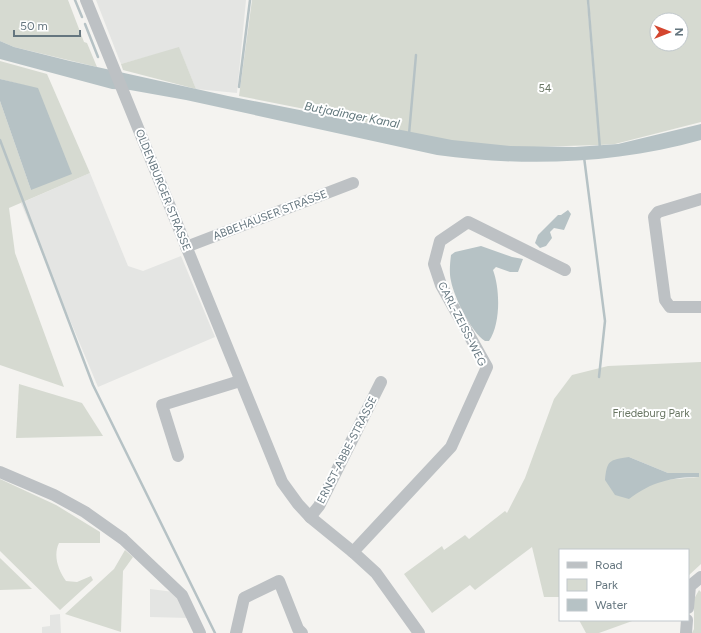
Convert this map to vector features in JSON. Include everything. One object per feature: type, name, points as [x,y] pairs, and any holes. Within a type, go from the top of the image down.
[{"type":"street","name":"OLDENBURGER STRASSE","points":[[86,0],[282,482],[298,504],[310,517],[353,552],[376,574],[419,633]]},
{"type":"street","name":"ABBEHAUSER STRASSE","points":[[186,247],[353,183]]},
{"type":"street","points":[[701,199],[658,212],[654,217],[665,300],[670,307],[701,307]]},
{"type":"street","name":"CARL-ZEISS-WEG","points":[[353,552],[452,447],[487,367],[441,286],[434,264],[440,241],[468,222],[565,270]]},
{"type":"street","points":[[178,456],[162,405],[240,381]]},
{"type":"street","name":"ERNST-ABBE-STRASSE","points":[[310,517],[319,506],[381,382]]},
{"type":"street","points":[[0,472],[54,495],[85,512],[123,539],[182,595],[200,633]]},
{"type":"street","points":[[689,597],[690,586],[701,577]]},
{"type":"street","points":[[236,633],[244,598],[278,581],[298,628],[302,633]]},
{"type":"street","points":[[686,633],[687,621]]},
{"type":"shaded area","points":[[96,0],[246,0],[237,93],[196,89],[179,48],[121,64]]},
{"type":"shaded area","points":[[90,173],[128,266],[143,271],[181,256],[215,337],[98,387],[21,203]]},
{"type":"shaded area","points":[[150,589],[174,592],[189,618],[150,617]]},
{"type":"shaded area","points":[[60,614],[61,633],[42,633],[42,627],[50,626],[50,615]]},
{"type":"green space","points":[[0,0],[68,0],[84,42],[87,43],[97,67],[14,47],[0,41]]},
{"type":"green space","name":"54","points":[[252,0],[587,0],[599,145],[495,148],[429,138],[335,115],[239,96]]},
{"type":"green space","points":[[589,0],[701,0],[701,122],[615,144],[600,145]]},
{"type":"green space","points":[[179,47],[196,89],[123,70],[121,64]]},
{"type":"green space","points":[[0,61],[47,74],[90,173],[9,208],[15,253],[64,387],[0,365],[0,101],[31,190],[38,89],[0,79]]},
{"type":"green space","name":"Friedeburg Park","points":[[701,362],[701,564],[689,575],[689,549],[559,549],[559,597],[544,597],[532,547],[475,590],[470,585],[432,613],[404,574],[442,546],[444,550],[465,535],[469,539],[505,511],[507,513],[525,478],[554,399],[572,375],[608,366]],"holes":[[[629,457],[668,473],[699,473],[699,477],[663,480],[643,488]]]},
{"type":"green space","points":[[19,384],[82,403],[103,436],[16,438]]},
{"type":"green space","points":[[0,479],[56,505],[100,532],[100,543],[59,543],[56,557],[66,581],[77,582],[91,576],[93,580],[60,610],[0,551]]},
{"type":"green space","points":[[125,550],[133,557],[123,571],[121,632],[65,614],[114,569]]},
{"type":"green space","points":[[0,558],[32,589],[0,590]]},
{"type":"green space","points":[[699,590],[701,592],[701,633],[692,633],[694,629],[694,599]]},
{"type":"green space","points":[[580,621],[632,621],[599,633],[586,633]]},
{"type":"water","points":[[0,41],[14,47],[70,61],[228,96],[452,140],[510,146],[575,147],[618,144],[701,124],[701,140],[636,154],[570,161],[503,161],[437,155],[186,100],[130,90],[112,89],[0,59]]},
{"type":"water","points":[[0,79],[38,88],[72,174],[31,190],[0,101]]},
{"type":"water","points":[[568,210],[571,214],[564,230],[554,228],[550,232],[552,238],[546,246],[540,248],[535,243],[538,235],[558,215],[561,215]]},
{"type":"water","points":[[481,246],[512,257],[523,259],[518,272],[510,272],[496,267],[493,270],[497,287],[498,306],[496,325],[489,341],[485,341],[474,330],[464,314],[453,288],[450,274],[451,255],[455,252]]},
{"type":"water","points":[[629,457],[668,473],[699,473],[699,477],[671,479],[645,488],[629,499],[615,495],[605,480],[608,465],[613,460]]},
{"type":"waterway","points":[[75,0],[82,17]]},
{"type":"waterway","points":[[239,87],[250,0]]},
{"type":"waterway","points":[[588,0],[600,149]]},
{"type":"waterway","points":[[85,24],[98,57]]},
{"type":"waterway","points":[[409,134],[416,55]]},
{"type":"waterway","points":[[0,140],[93,385],[215,633]]},
{"type":"waterway","points":[[584,157],[605,321],[599,377]]},
{"type":"water label","name":"Butjadinger Kanal","points":[[352,115]]}]
